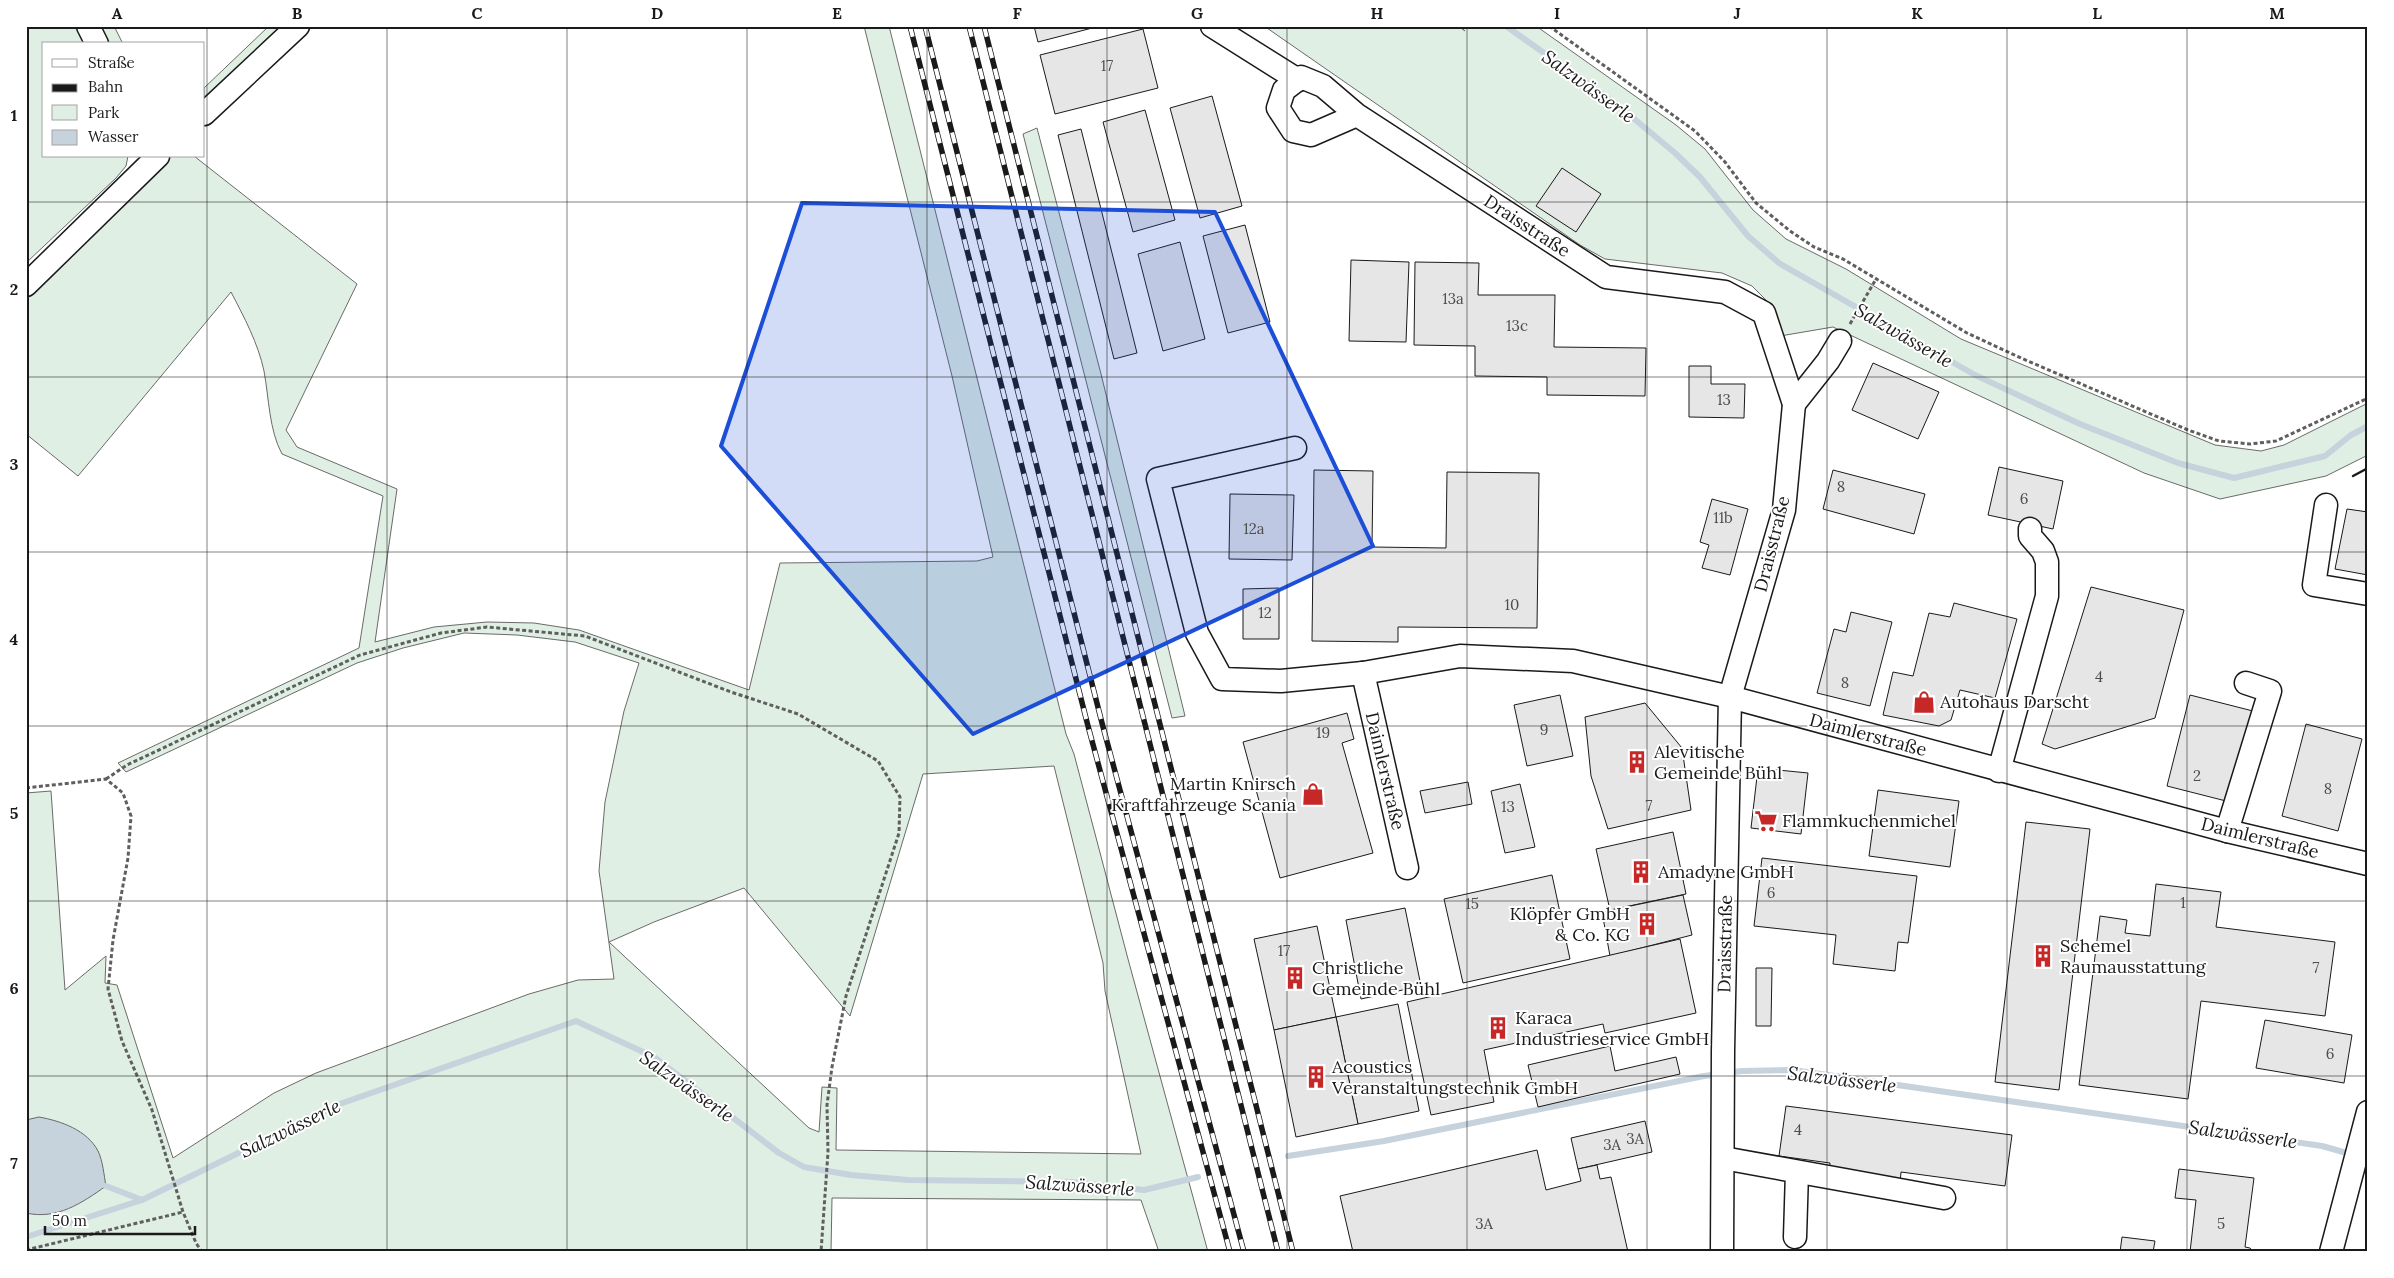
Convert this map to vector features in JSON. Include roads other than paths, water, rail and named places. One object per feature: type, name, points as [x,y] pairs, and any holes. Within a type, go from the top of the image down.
[{"type":"street","points":[[88,26],[96,42]]},
{"type":"street","points":[[205,113],[298,26]]},
{"type":"street","name":"Draisstraße","points":[[1212,26],[1298,80],[1301,77],[1323,86],[1357,115],[1606,277],[1725,292],[1764,313],[1794,404],[1784,510],[1730,697],[1723,1051],[1722,1252]]},
{"type":"street","points":[[1298,80],[1284,90],[1278,108],[1292,131],[1311,135],[1357,115]]},
{"type":"street","points":[[26,285],[154,158]]},
{"type":"street","points":[[1794,404],[1828,361],[1840,341]]},
{"type":"street","name":"Daimlerstraße","points":[[1295,448],[1158,478],[1198,633],[1222,679],[1281,681],[1363,673],[1460,656],[1573,661],[1730,697],[2227,831],[2368,864]]},
{"type":"street","points":[[2326,505],[2314,585],[2368,594]]},
{"type":"street","points":[[1999,771],[2047,596],[2047,562],[2043,551],[2030,536],[2030,529]]},
{"type":"street","name":"Daimlerstraße","points":[[1363,673],[1407,868]]},
{"type":"street","points":[[2227,831],[2270,691],[2246,683]]},
{"type":"street","points":[[2331,1252],[2368,1112]]},
{"type":"street","points":[[1723,1158],[1944,1198]]},
{"type":"street","points":[[1795,1237],[1797,1172]]},
{"type":"water","points":[[39,1117],[64,1124],[87,1137],[100,1155],[106,1186],[69,1208],[59,1212],[37,1215],[26,1213],[26,1120]]},
{"type":"waterway","name":"Salzwässerle","points":[[1506,26],[1620,107],[1675,153],[1700,177],[1748,236],[1779,263],[1975,375],[2080,424],[2178,463],[2234,478],[2325,456],[2351,435],[2368,426]]},
{"type":"waterway","name":"Salzwässerle","points":[[26,1237],[142,1200],[337,1105],[576,1021],[654,1057],[779,1153],[804,1167],[851,1175],[908,1180],[1071,1182],[1144,1190],[1198,1177]]},
{"type":"waterway","name":"Salzwässerle","points":[[1288,1156],[1384,1141],[1704,1076],[1742,1071],[1793,1070],[2322,1146],[2368,1159]]},
{"type":"waterway","name":"Salzwässerle","points":[[106,1186],[142,1200]]},
{"type":"railway","points":[[910,26],[1088,726],[1230,1252]]},
{"type":"railway","points":[[925,26],[1102,723],[1244,1252]]},
{"type":"railway","points":[[969,26],[1278,1252]]},
{"type":"railway","points":[[984,26],[1293,1252]]},
{"type":"place","name":"Autohaus Darscht","points":[[1924,702]]},
{"type":"place","name":"Alevitische Gemeinde Bühl","points":[[1637,762]]},
{"type":"place","name":"Martin Knirsch Kraftfahrzeuge Scania","points":[[1313,794]]},
{"type":"place","name":"Flammkuchenmichel","points":[[1766,821]]},
{"type":"place","name":"Amadyne GmbH","points":[[1641,872]]},
{"type":"place","name":"Klöpfer GmbH & Co. KG","points":[[1647,924]]},
{"type":"place","name":"Schemel Raumausstattung","points":[[2043,956]]},
{"type":"place","name":"Christliche Gemeinde Bühl","points":[[1295,978]]},
{"type":"place","name":"Karaca Industrieservice GmbH","points":[[1498,1028]]},
{"type":"place","name":"Acoustics Veranstaltungstechnik GmbH","points":[[1316,1077]]}]
